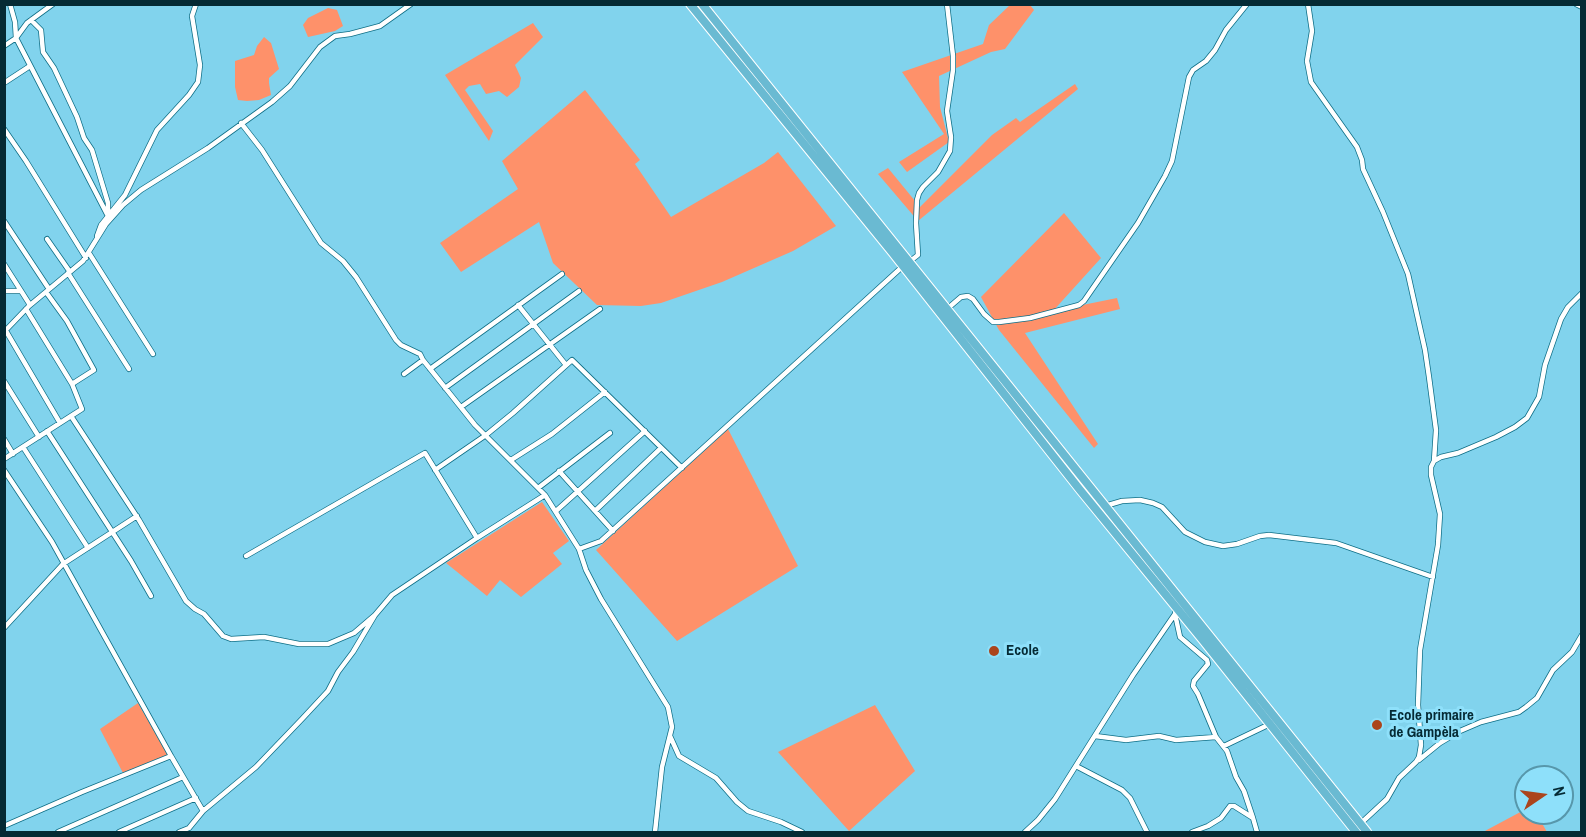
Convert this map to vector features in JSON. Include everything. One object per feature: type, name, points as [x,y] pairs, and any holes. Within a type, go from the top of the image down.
[{"type":"highway","points":[[690,4],[946,309],[1367,832]]},
{"type":"highway","points":[[702,4],[1175,611],[1270,724],[1356,832]]},
{"type":"street","points":[[10,4],[16,38],[108,216]]},
{"type":"street","points":[[4,46],[16,38],[27,23],[53,4]]},
{"type":"street","points":[[93,247],[101,225],[125,195],[157,130],[198,82],[200,65],[192,16],[196,4]]},
{"type":"street","points":[[60,423],[5,331],[10,325],[87,255],[106,224],[141,190],[208,148],[272,102],[290,86],[320,48],[335,36],[381,26],[411,4]]},
{"type":"street","points":[[579,549],[601,542],[831,330],[918,255],[916,223],[919,193],[938,172],[950,151],[951,137],[947,111],[954,56],[947,4]]},
{"type":"street","points":[[946,309],[961,297],[968,296],[984,314],[993,321],[999,322],[1030,318],[1079,305],[1084,301],[1132,232],[1166,176],[1172,161],[1189,77],[1193,70],[1206,61],[1215,50],[1226,30],[1247,4]]},
{"type":"street","points":[[1308,4],[1312,31],[1307,61],[1311,82],[1357,147],[1363,169],[1408,274],[1430,377],[1436,430],[1431,475],[1440,514],[1438,545],[1422,637],[1418,705],[1421,745],[1416,762]]},
{"type":"street","points":[[1576,4],[1581,7]]},
{"type":"street","points":[[31,20],[41,30],[43,52],[54,68],[77,117],[84,138],[92,150],[106,196],[108,216]]},
{"type":"street","points":[[4,83],[30,66]]},
{"type":"street","points":[[241,123],[262,150],[321,243],[343,261],[356,277],[396,340],[420,354],[461,407],[545,495],[579,549],[586,570],[601,599],[671,715],[672,727],[662,767],[655,832]]},
{"type":"street","points":[[4,129],[153,354]]},
{"type":"street","points":[[4,221],[67,321],[94,370],[72,384]]},
{"type":"street","points":[[46,239],[129,369]]},
{"type":"street","points":[[4,264],[72,384],[82,409],[4,459]]},
{"type":"street","points":[[430,369],[562,274]]},
{"type":"street","points":[[4,291],[21,291]]},
{"type":"street","points":[[445,388],[579,291]]},
{"type":"street","points":[[1434,461],[1496,437],[1515,428],[1527,418],[1539,397],[1545,365],[1562,319],[1568,307],[1581,293]]},
{"type":"street","points":[[518,305],[566,365]]},
{"type":"street","points":[[461,407],[600,309]]},
{"type":"street","points":[[5,318],[10,325]]},
{"type":"street","points":[[404,374],[423,360]]},
{"type":"street","points":[[435,470],[486,435],[572,360],[682,468]]},
{"type":"street","points":[[4,381],[39,437]]},
{"type":"street","points":[[511,460],[552,434],[605,392]]},
{"type":"street","points":[[71,416],[136,516],[186,601],[204,614],[223,636],[231,639],[264,638],[299,644],[328,644],[354,633],[375,615],[392,595],[545,495]]},
{"type":"street","points":[[47,431],[113,532],[151,596]]},
{"type":"street","points":[[555,511],[645,431]]},
{"type":"street","points":[[538,488],[610,433]]},
{"type":"street","points":[[4,439],[13,454]]},
{"type":"street","points":[[23,447],[88,548]]},
{"type":"street","points":[[595,511],[661,448]]},
{"type":"street","points":[[246,556],[425,453],[477,538]]},
{"type":"street","points":[[4,470],[52,542],[203,811]]},
{"type":"street","points":[[560,471],[613,531]]},
{"type":"street","points":[[1105,506],[1122,501],[1153,502],[1161,507],[1185,532],[1204,542],[1223,546],[1269,535],[1336,543],[1433,577]]},
{"type":"street","points":[[4,628],[63,564],[136,516]]},
{"type":"street","points":[[1025,832],[1031,830],[1055,799],[1175,611]]},
{"type":"street","points":[[1175,611],[1180,637],[1207,660],[1208,664],[1194,681],[1193,686],[1216,736],[1227,750],[1236,777],[1244,791],[1257,832]]},
{"type":"street","points":[[179,832],[189,828],[203,811],[256,767],[328,691],[375,615]]},
{"type":"street","points":[[1360,824],[1387,799],[1399,778],[1440,743],[1480,722],[1518,712],[1537,698],[1553,670],[1572,652],[1581,635]]},
{"type":"street","points":[[1224,746],[1270,724]]},
{"type":"street","points":[[670,736],[679,756],[716,778],[737,802],[748,810],[802,832]]},
{"type":"street","points":[[1095,736],[1126,740],[1159,736],[1176,740],[1216,736]]},
{"type":"street","points":[[4,826],[171,756]]},
{"type":"street","points":[[1076,766],[1122,790],[1130,798],[1147,832]]},
{"type":"street","points":[[57,832],[183,777]]},
{"type":"street","points":[[119,832],[196,798]]},
{"type":"street","points":[[1192,832],[1221,818],[1230,806],[1234,806],[1253,818]]},
{"type":"shaded area","points":[[1010,5],[1030,5],[1034,10],[1005,49],[991,52],[939,76],[940,107],[949,142],[907,172],[899,162],[944,134],[902,72],[983,44],[989,25]]},
{"type":"shaded area","points":[[328,8],[337,10],[343,26],[335,31],[308,37],[303,25],[308,18]]},
{"type":"shaded area","points":[[533,23],[543,37],[515,65],[521,78],[519,87],[507,97],[499,91],[486,94],[480,84],[469,86],[465,90],[493,131],[489,141],[445,75]]},
{"type":"shaded area","points":[[264,37],[271,43],[279,69],[269,78],[271,95],[259,100],[238,100],[235,87],[235,61],[254,55]]},
{"type":"shaded area","points":[[1075,84],[1078,89],[918,221],[878,174],[888,168],[920,207],[992,135],[1016,118],[1020,122]]},
{"type":"shaded area","points":[[585,90],[640,160],[635,164],[671,217],[764,163],[778,152],[836,226],[793,251],[722,282],[661,303],[641,306],[597,305],[553,263],[539,222],[461,272],[440,243],[518,189],[502,161]]},
{"type":"shaded area","points":[[1064,213],[1101,258],[1053,311],[1117,298],[1120,309],[1025,333],[1098,444],[1094,448],[999,330],[981,297]]},
{"type":"shaded area","points":[[728,429],[798,566],[677,641],[596,550]]},
{"type":"shaded area","points":[[542,502],[569,541],[553,553],[562,564],[521,597],[500,580],[487,596],[446,563]]},
{"type":"shaded area","points":[[138,703],[168,755],[123,773],[100,729]]},
{"type":"shaded area","points":[[875,705],[915,771],[849,831],[778,752]]},
{"type":"shaded area","points":[[1514,815],[1514,825],[1543,825],[1547,832],[1483,832]]},
{"type":"place","name":"Ecole","points":[[994,651]]},
{"type":"place","name":"Ecole primaire de Gampèla","points":[[1377,725]]}]
